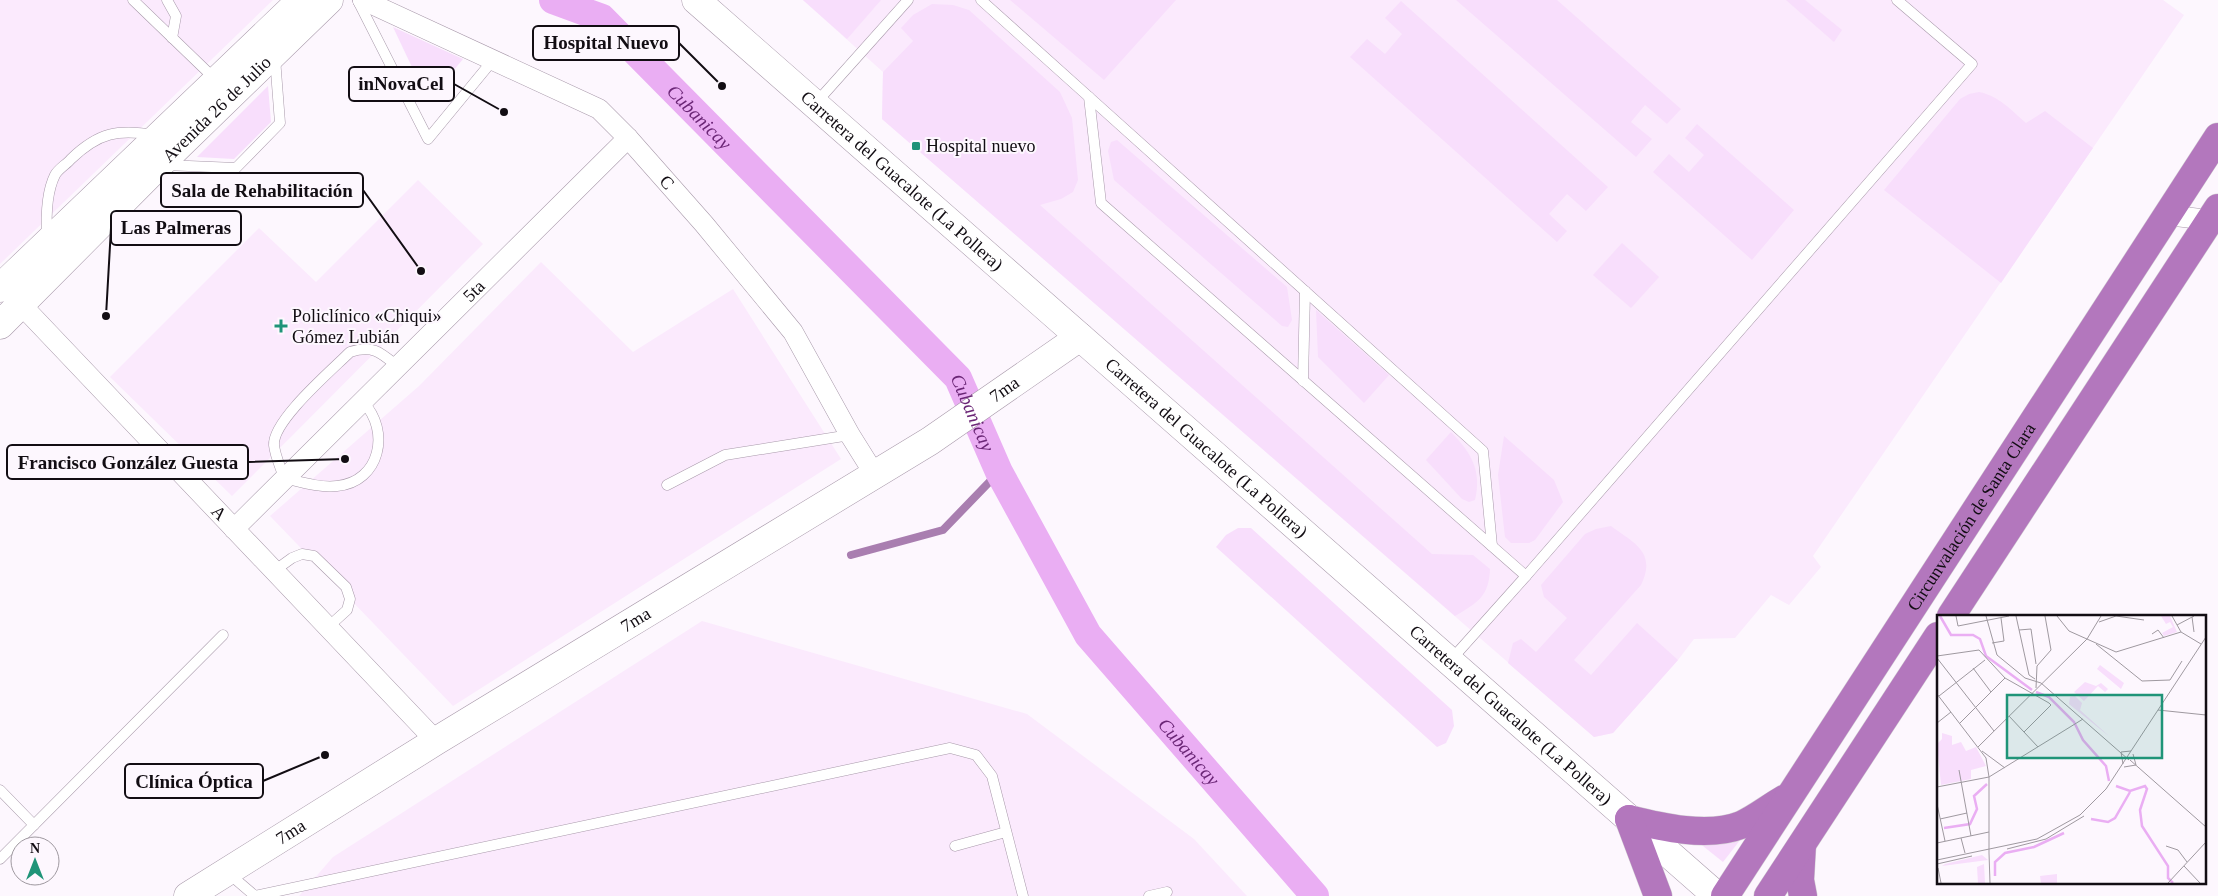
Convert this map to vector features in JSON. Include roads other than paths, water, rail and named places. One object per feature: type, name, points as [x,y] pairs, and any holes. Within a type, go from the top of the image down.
[{"type":"highway","name":"Circunvalación de Santa Clara","points":[[1725,896],[2218,137]]},
{"type":"highway","points":[[1952,615],[2216,216]]},
{"type":"highway","points":[[1768,896],[1937,638]]},
{"type":"highway","points":[[1629,819],[1668,829],[1717,830],[1740,825],[1790,794]]},
{"type":"highway","points":[[1629,819],[1658,896]]},
{"type":"highway","points":[[1802,844],[1800,880],[1803,896]]},
{"type":"main road","name":"Avenida 26 de Julio","points":[[0,325],[8,293],[48,242],[301,0]]},
{"type":"main road","name":"Avenida 26 de Julio","points":[[8,293],[159,165],[275,54],[328,0]]},
{"type":"main road","name":"Carretera del Guacalote (La Pollera)","points":[[696,0],[1717,896]]},
{"type":"main road","name":"7ma","points":[[188,896],[436,741],[930,441],[1080,337]]},
{"type":"street","name":"C","points":[[363,0],[599,109],[628,138],[704,224],[794,332],[850,435],[875,475]]},
{"type":"street","name":"5ta","points":[[234,528],[628,138]]},
{"type":"street","points":[[2167,215],[2216,216]]},
{"type":"street","name":"A","points":[[8,293],[436,741]]},
{"type":"lane","points":[[133,0],[216,80]]},
{"type":"lane","points":[[167,0],[176,16],[172,38]]},
{"type":"lane","points":[[358,0],[428,139],[493,60]]},
{"type":"lane","points":[[814,104],[908,0]]},
{"type":"lane","points":[[981,0],[1483,451],[1492,546]]},
{"type":"lane","points":[[1450,662],[1972,64],[1897,0]]},
{"type":"lane","points":[[159,165],[236,168],[280,123],[275,54]]},
{"type":"lane","points":[[1089,97],[1101,203],[1526,576]]},
{"type":"lane","points":[[48,242],[46,219],[49,198],[56,174],[86,144],[110,133],[133,131],[159,136]]},
{"type":"lane","points":[[1303,381],[1305,291]]},
{"type":"lane","points":[[363,402],[370,410],[377,424],[380,441],[376,458],[367,472],[353,483],[336,487],[314,485],[284,478],[274,444],[275,432],[284,419],[350,352],[372,349],[397,366]]},
{"type":"lane","points":[[667,485],[726,455],[850,435]]},
{"type":"lane","points":[[274,571],[292,558],[302,554],[314,556],[346,587],[350,600],[347,610],[328,628]]},
{"type":"lane","points":[[0,859],[222,635]]},
{"type":"lane","points":[[226,872],[255,896],[950,748],[976,755],[992,776],[1023,896]]},
{"type":"lane","points":[[0,790],[34,825]]},
{"type":"lane","points":[[955,846],[1006,832]]},
{"type":"lane","points":[[1149,896],[1167,892]]},
{"type":"waterway","name":"Cubanicay","points":[[553,0],[602,18],[958,378],[999,472],[1088,635],[1315,896]]},
{"type":"waterway","points":[[851,555],[943,530],[999,472]]},
{"type":"place","name":"Hospital Nuevo","points":[[722,86]]},
{"type":"place","name":"inNovaCel","points":[[504,112]]},
{"type":"place","name":"Hospital nuevo","points":[[916,146]]},
{"type":"place","name":"Sala de Rehabilitación","points":[[421,271]]},
{"type":"place","name":"Las Palmeras","points":[[106,316]]},
{"type":"place","name":"Policlínico «Chiqui» Gómez Lubián","points":[[281,326]]},
{"type":"place","name":"Francisco González Guesta","points":[[345,459]]},
{"type":"place","name":"Clínica Óptica","points":[[325,755]]}]
